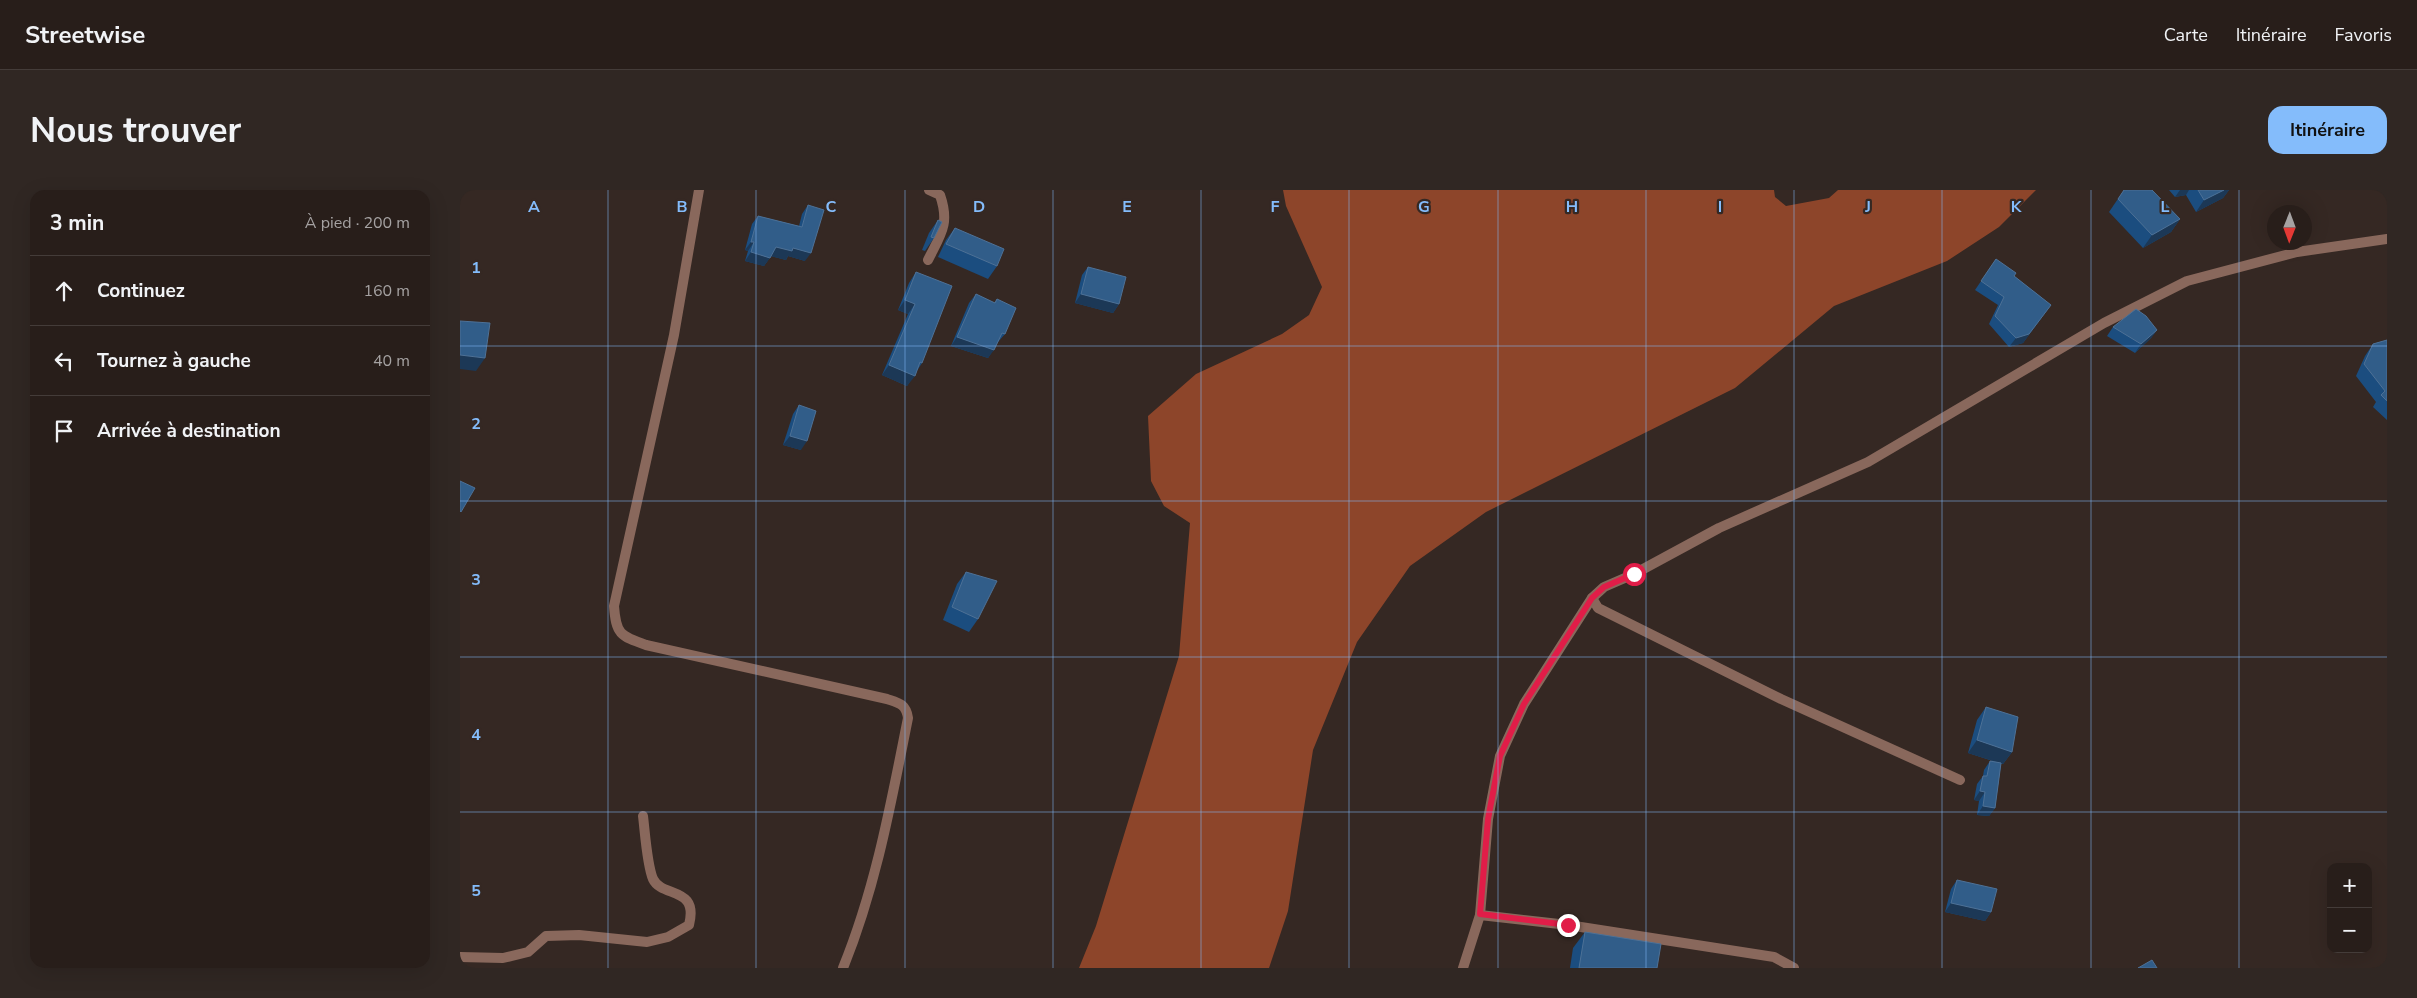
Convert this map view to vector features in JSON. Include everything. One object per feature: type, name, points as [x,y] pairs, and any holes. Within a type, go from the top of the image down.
[{"type":"street","points":[[699,190],[674,335],[614,606],[615,626],[627,638],[646,645],[887,699],[902,704],[907,710],[908,718],[890,808],[867,904],[843,968]]},
{"type":"street","points":[[928,190],[940,195],[946,212],[944,229],[928,260]]},
{"type":"street","points":[[1463,968],[1480,914],[1488,819],[1500,756],[1524,704],[1592,598],[1604,587],[1634,574],[1719,528],[1868,462],[2104,323],[2187,281],[2297,252],[2387,239]]},
{"type":"street","points":[[1592,598],[1598,608],[1764,690],[1960,780]]},
{"type":"street","points":[[460,957],[503,958],[528,952],[546,936],[579,935],[647,942],[668,937],[689,925],[692,915],[688,903],[677,892],[661,889],[653,879],[643,816]]},
{"type":"street","points":[[1480,914],[1568,925],[1774,957],[1794,968]]},
{"type":"shaded area","points":[[1283,190],[1774,190],[1775,197],[1786,206],[1829,198],[1838,190],[2036,190],[1999,227],[1947,261],[1834,306],[1735,388],[1486,512],[1410,566],[1357,642],[1313,750],[1288,911],[1269,968],[1079,968],[1096,926],[1179,656],[1190,523],[1164,506],[1151,481],[1148,416],[1196,374],[1282,334],[1309,315],[1322,287],[1286,206]]},
{"type":"building","points":[[2124,190],[2152,190],[2180,219],[2152,235],[2118,199]]},
{"type":"building","points":[[2198,190],[2224,190],[2204,200]]},
{"type":"building","points":[[808,205],[824,210],[811,253],[793,248],[792,251],[776,247],[770,258],[751,252],[754,242],[751,242],[758,216],[802,227]]},
{"type":"building","points":[[938,220],[942,222],[934,238],[931,237]]},
{"type":"building","points":[[955,228],[1004,249],[997,266],[946,244]]},
{"type":"building","points":[[1996,259],[2016,273],[2014,276],[2051,305],[2029,334],[2016,338],[1995,316],[2004,297],[1981,281]]},
{"type":"building","points":[[1088,267],[1126,277],[1119,304],[1081,294]]},
{"type":"building","points":[[916,272],[952,286],[922,363],[920,362],[915,376],[889,365],[915,304],[905,300]]},
{"type":"building","points":[[976,294],[995,303],[997,299],[1016,308],[1005,334],[1002,333],[994,350],[957,337]]},
{"type":"building","points":[[2136,309],[2146,316],[2157,330],[2141,344],[2113,327]]},
{"type":"building","points":[[460,321],[490,323],[485,358],[460,355]]},
{"type":"building","points":[[2387,340],[2387,401],[2381,395],[2385,391],[2364,364],[2373,344]]},
{"type":"building","points":[[799,405],[816,411],[807,441],[790,436]]},
{"type":"building","points":[[460,481],[475,488],[461,512],[460,511]]},
{"type":"building","points":[[966,572],[997,581],[978,619],[952,607]]},
{"type":"building","points":[[1986,707],[2018,717],[2012,752],[1977,740]]},
{"type":"building","points":[[1990,761],[2001,763],[1995,808],[1983,806],[1985,792],[1980,791],[1983,776],[1987,776]]},
{"type":"building","points":[[1957,880],[1997,889],[1991,912],[1951,903]]},
{"type":"building","points":[[1585,932],[1661,944],[1657,968],[1579,968]]},
{"type":"building","points":[[2152,960],[2157,968],[2138,968]]},
{"type":"route","points":[[1568,925],[1480,914],[1488,819],[1500,756],[1524,704],[1563,640],[1592,598],[1604,587],[1634,574]]}]
